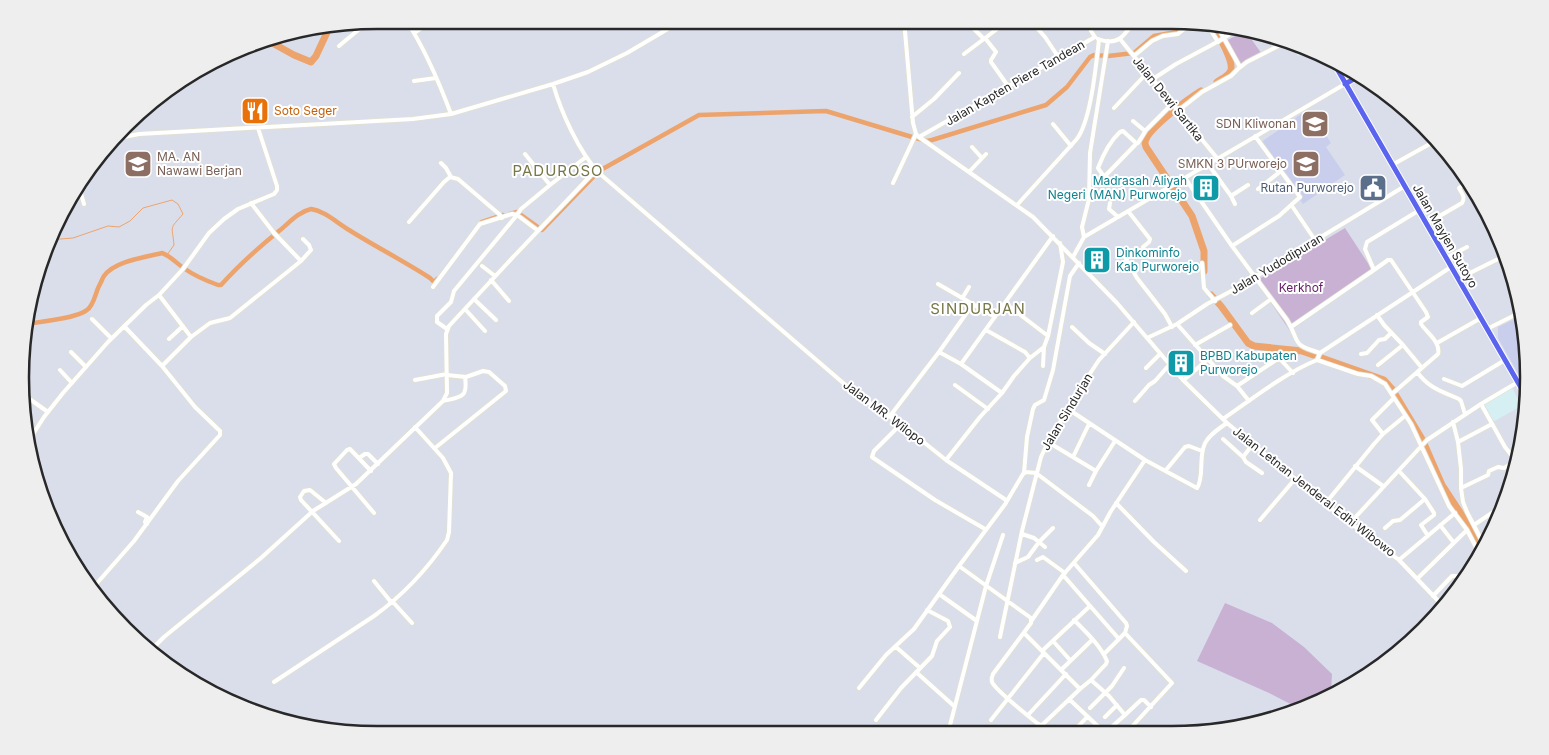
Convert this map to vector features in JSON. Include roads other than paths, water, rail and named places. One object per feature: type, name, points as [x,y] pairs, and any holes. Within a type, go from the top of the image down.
[{"type":"main road","name":"Jalan Mayjen Sutoyo","points":[[1339,71],[1520,386]]},
{"type":"main road","points":[[1345,84],[1353,80]]},
{"type":"street","points":[[339,46],[360,29]]},
{"type":"street","points":[[412,29],[436,78],[451,114]]},
{"type":"street","points":[[414,33],[420,29]]},
{"type":"street","points":[[126,137],[139,134],[413,119],[451,114],[553,84],[605,64],[668,29]]},
{"type":"street","points":[[893,183],[918,138],[912,117],[905,29]]},
{"type":"street","points":[[974,29],[996,52],[990,62],[1008,86]]},
{"type":"street","points":[[964,54],[996,29]]},
{"type":"street","points":[[1038,29],[1059,58]]},
{"type":"street","name":"Jalan Kapten Piere Tandean","points":[[918,138],[1095,36],[1092,29]]},
{"type":"street","points":[[1095,36],[1100,40],[1108,41],[1120,39],[1129,29]]},
{"type":"street","points":[[1134,56],[1153,40],[1167,35],[1178,34],[1184,29]]},
{"type":"street","points":[[1213,31],[1240,67]]},
{"type":"street","points":[[1219,32],[1221,40]]},
{"type":"street","points":[[1153,80],[1176,64],[1230,34]]},
{"type":"street","name":"Jalan Dewi Sartika","points":[[1120,39],[1217,158]]},
{"type":"street","points":[[1017,205],[1079,137],[1085,121],[1100,40]]},
{"type":"street","points":[[1084,237],[1082,227],[1089,199],[1090,153],[1108,41]]},
{"type":"street","points":[[1178,110],[1202,92],[1231,76],[1240,67],[1279,46]]},
{"type":"street","points":[[912,117],[934,99],[959,73]]},
{"type":"street","points":[[1114,108],[1147,73]]},
{"type":"street","points":[[414,81],[436,78]]},
{"type":"street","name":"Jalan MR. Wilopo","points":[[553,84],[568,122],[586,157],[597,171],[856,394],[901,424],[946,460],[1007,501]]},
{"type":"street","points":[[1073,258],[1084,237],[1345,84]]},
{"type":"street","points":[[1137,143],[1123,132],[1120,132],[1108,147],[1098,168],[1104,178],[1120,163],[1137,143],[1145,131],[1173,104]]},
{"type":"street","points":[[1133,121],[1145,131]]},
{"type":"street","points":[[1053,124],[1071,146]]},
{"type":"street","points":[[33,434],[48,412],[72,383],[112,338],[159,295],[184,268],[209,233],[224,218],[238,209],[274,194],[277,190],[258,128]]},
{"type":"street","points":[[1232,246],[1268,224],[1300,198],[1300,195],[1254,136]]},
{"type":"street","name":"Jalan Letnan Jenderal Edhi Wibowo","points":[[918,138],[1033,217],[1079,263],[1134,322],[1184,380],[1227,423],[1325,504],[1399,560],[1439,601]]},
{"type":"street","points":[[1392,165],[1430,144]]},
{"type":"street","points":[[969,172],[984,156],[972,148]]},
{"type":"street","points":[[525,154],[550,185]]},
{"type":"street","points":[[447,329],[437,322],[437,316],[451,302],[454,291],[518,213],[586,157]]},
{"type":"street","points":[[441,163],[451,177],[458,179],[500,216]]},
{"type":"street","points":[[1208,164],[1235,204]]},
{"type":"street","points":[[155,646],[261,558],[312,512],[353,487],[443,401],[446,396],[447,329],[538,229],[597,171]]},
{"type":"street","points":[[1258,189],[1281,171]]},
{"type":"street","points":[[409,222],[444,182],[451,177]]},
{"type":"street","points":[[1185,178],[1232,246],[1272,299],[1291,327],[1300,346],[1318,357],[1358,374],[1371,376],[1385,384],[1394,394],[1405,416],[1424,442],[1450,506],[1467,530],[1476,548]]},
{"type":"street","points":[[1231,196],[1248,185]]},
{"type":"street","name":"Jalan Yudodipuran","points":[[1147,338],[1177,324],[1404,186]]},
{"type":"street","points":[[1426,224],[1462,203],[1463,195],[1459,188],[1462,186]]},
{"type":"street","points":[[81,194],[84,204]]},
{"type":"street","points":[[251,203],[274,234],[301,261]]},
{"type":"street","points":[[1110,203],[1109,209],[1118,217]]},
{"type":"street","points":[[1292,206],[1315,240]]},
{"type":"street","points":[[1128,211],[1150,239],[1143,247]]},
{"type":"street","points":[[1374,270],[1365,249],[1367,242],[1418,211]]},
{"type":"street","points":[[434,287],[480,224],[500,216],[518,213],[538,229]]},
{"type":"street","points":[[961,364],[1053,236]]},
{"type":"street","points":[[162,366],[191,337],[210,323],[230,318],[301,261],[311,250],[303,238]]},
{"type":"street","points":[[1043,366],[1044,346],[1048,336],[1063,262],[1060,243]]},
{"type":"street","points":[[1446,258],[1467,247]]},
{"type":"street","points":[[1125,257],[1137,278],[1172,326]]},
{"type":"street","points":[[1458,279],[1499,258]]},
{"type":"street","points":[[1291,327],[1388,260],[1391,260],[1428,317],[1421,324],[1437,344],[1439,353],[1394,394],[1372,420],[1383,434]]},
{"type":"street","points":[[859,688],[886,656],[908,635],[928,610],[1007,501],[1024,473],[1027,437],[1033,409],[1035,405],[1043,402],[1045,397],[1057,352],[1070,276],[1079,263]]},
{"type":"street","points":[[1202,263],[1204,288],[1215,300]]},
{"type":"street","points":[[482,266],[495,276]]},
{"type":"street","points":[[1223,418],[1452,268]]},
{"type":"street","points":[[491,280],[509,301]]},
{"type":"street","points":[[938,284],[995,317]]},
{"type":"street","points":[[962,297],[970,287]]},
{"type":"street","points":[[159,295],[191,337]]},
{"type":"street","points":[[474,299],[496,320]]},
{"type":"street","points":[[1252,313],[1272,299]]},
{"type":"street","points":[[890,416],[973,304]]},
{"type":"street","points":[[1005,304],[1048,336]]},
{"type":"street","points":[[465,309],[485,331]]},
{"type":"street","points":[[1487,329],[1515,315]]},
{"type":"street","points":[[1377,316],[1422,368]]},
{"type":"street","points":[[92,318],[112,338]]},
{"type":"street","points":[[1437,344],[1480,318]]},
{"type":"street","name":"Jalan Sindurjan","points":[[1000,637],[1036,473],[1048,442],[1085,380],[1104,354],[1134,322]]},
{"type":"street","points":[[1177,324],[1223,376],[1237,386],[1249,401]]},
{"type":"street","points":[[1195,344],[1230,325]]},
{"type":"street","points":[[97,584],[134,541],[193,463],[219,437],[220,432],[195,407],[162,366],[124,326]]},
{"type":"street","points":[[169,339],[183,326]]},
{"type":"street","points":[[1072,327],[1104,354]]},
{"type":"street","points":[[986,330],[1025,352],[1030,358]]},
{"type":"street","points":[[1361,354],[1367,353],[1379,340],[1385,339],[1391,333]]},
{"type":"street","points":[[1378,365],[1403,345]]},
{"type":"street","points":[[946,460],[969,429],[1002,394],[1014,376],[1044,346]]},
{"type":"street","points":[[71,352],[86,367]]},
{"type":"street","points":[[939,352],[961,364],[1002,394]]},
{"type":"street","points":[[1146,368],[1160,354]]},
{"type":"street","points":[[1237,386],[1279,358],[1293,373]]},
{"type":"street","points":[[1184,380],[1208,359]]},
{"type":"street","points":[[1444,379],[1462,386],[1505,360]]},
{"type":"street","points":[[1135,401],[1170,364]]},
{"type":"street","points":[[60,370],[72,383]]},
{"type":"street","points":[[416,380],[447,374],[469,377],[483,371],[489,372],[504,386],[506,391],[435,448]]},
{"type":"street","points":[[1418,372],[1426,384],[1459,398],[1465,414]]},
{"type":"street","points":[[443,401],[463,395],[466,388],[465,377]]},
{"type":"street","points":[[1350,523],[1383,486],[1400,471],[1424,442],[1465,414],[1518,382]]},
{"type":"street","points":[[955,385],[988,409]]},
{"type":"street","points":[[31,400],[48,412]]},
{"type":"street","points":[[1481,404],[1505,447],[1512,455]]},
{"type":"street","points":[[1068,409],[1145,460],[1198,488],[1202,451],[1209,435],[1227,423]]},
{"type":"street","points":[[1325,504],[1383,434],[1405,416]]},
{"type":"street","points":[[1453,422],[1458,442],[1461,488],[1467,512],[1481,538]]},
{"type":"street","points":[[901,424],[874,451],[872,457],[935,500],[986,529]]},
{"type":"street","points":[[1073,457],[1089,424]]},
{"type":"street","points":[[1458,442],[1492,424]]},
{"type":"street","points":[[274,682],[392,602],[416,578],[444,545],[448,536],[451,473],[435,448],[415,427]]},
{"type":"street","points":[[1223,439],[1246,462],[1262,473]]},
{"type":"street","points":[[1089,485],[1115,441]]},
{"type":"street","points":[[1048,442],[1096,472]]},
{"type":"street","points":[[1243,457],[1253,444]]},
{"type":"street","points":[[1166,470],[1185,447],[1189,446],[1202,451]]},
{"type":"street","points":[[371,470],[348,449],[334,464],[374,513]]},
{"type":"street","points":[[359,458],[368,454],[378,464]]},
{"type":"street","points":[[1074,620],[1104,654],[1107,662],[1091,680],[1040,725],[1007,699],[994,685],[992,677],[1064,574],[1098,536],[1116,503],[1145,460]]},
{"type":"street","points":[[1461,488],[1488,475],[1489,471],[1509,465]]},
{"type":"street","points":[[1356,466],[1383,486]]},
{"type":"street","points":[[1400,471],[1425,499],[1434,513],[1421,525],[1428,536]]},
{"type":"street","points":[[1024,473],[1036,473],[1092,516],[1102,526]]},
{"type":"street","points":[[1260,520],[1295,479]]},
{"type":"street","points":[[326,503],[313,491],[304,491],[300,496],[300,499],[339,541]]},
{"type":"street","points":[[1385,528],[1393,521],[1400,520],[1425,499]]},
{"type":"street","points":[[1116,503],[1186,571]]},
{"type":"street","points":[[138,512],[147,516],[147,524]]},
{"type":"street","points":[[1474,525],[1494,512]]},
{"type":"street","points":[[1399,560],[1455,513]]},
{"type":"street","points":[[1440,525],[1454,543]]},
{"type":"street","points":[[1015,563],[1028,557],[1053,528]]},
{"type":"street","points":[[1418,578],[1467,530]]},
{"type":"street","points":[[1022,534],[1034,538],[1045,548]]},
{"type":"street","points":[[950,726],[986,586],[1002,535]]},
{"type":"street","points":[[1038,560],[1043,557],[1064,574],[1119,639]]},
{"type":"street","points":[[1074,563],[1127,626],[1125,633],[1104,654]]},
{"type":"street","points":[[959,566],[1032,620]]},
{"type":"street","points":[[1433,596],[1452,576],[1457,577]]},
{"type":"street","points":[[374,581],[412,623]]},
{"type":"street","points":[[940,594],[977,621]]},
{"type":"street","points":[[991,720],[1043,652],[1090,606]]},
{"type":"street","points":[[876,720],[901,688],[932,656],[937,641],[950,627],[948,621],[928,610]]},
{"type":"street","points":[[1024,633],[1080,688]]},
{"type":"street","points":[[1125,633],[1172,683],[1132,726]]},
{"type":"street","points":[[1061,670],[1092,640]]},
{"type":"street","points":[[1053,641],[1070,660]]},
{"type":"street","points":[[896,647],[920,668]]},
{"type":"street","points":[[1090,708],[1105,693],[1124,668]]},
{"type":"street","points":[[916,672],[954,706]]},
{"type":"street","points":[[1028,715],[1066,674]]},
{"type":"street","points":[[1091,680],[1125,715]]},
{"type":"street","points":[[1069,699],[1098,726]]},
{"type":"street","points":[[1112,726],[1139,701],[1143,700],[1150,706]]},
{"type":"street","points":[[1105,718],[1117,705]]},
{"type":"street","points":[[1079,726],[1087,717]]},
{"type":"waterway","points":[[510,214],[517,212],[542,230],[599,171],[699,115],[826,111],[927,141],[1046,105],[1067,87],[1090,57],[1094,55],[1108,56],[1134,53],[1154,36],[1176,32],[1180,29]]},
{"type":"waterway","points":[[1216,32],[1225,48],[1231,68],[1230,72],[1217,82]]},
{"type":"waterway","points":[[275,44],[311,62],[316,56],[327,33]]},
{"type":"waterway","points":[[1201,91],[1163,120],[1145,142],[1146,147],[1192,216],[1204,251],[1204,271]]},
{"type":"waterway","points":[[57,239],[73,238],[108,226],[119,227],[130,221],[143,208],[172,200],[178,204],[183,214],[172,228],[174,245],[167,255]]},
{"type":"waterway","points":[[33,323],[82,313],[91,305],[104,276],[109,271],[131,260],[162,253],[193,274],[221,285],[290,221],[311,209],[326,215],[434,282],[437,279]]},
{"type":"waterway","points":[[482,222],[503,215]]},
{"type":"waterway","points":[[1211,295],[1248,343],[1254,346],[1302,351],[1384,380],[1392,389],[1422,439],[1442,485],[1467,523],[1477,546]]},
{"type":"place","name":"Soto Seger","points":[[255,111]]},
{"type":"place","name":"SDN Kliwonan","points":[[1315,124]]},
{"type":"place","name":"MA. AN Nawawi Berjan","points":[[138,164]]},
{"type":"place","name":"SMKN 3 PUrworejo","points":[[1306,164]]},
{"type":"place","name":"Madrasah Aliyah Negeri (MAN) Purworejo","points":[[1206,188]]},
{"type":"place","name":"Rutan Purworejo","points":[[1373,188]]},
{"type":"place","name":"Dinkominfo Kab Purworejo","points":[[1097,260]]},
{"type":"place","name":"BPBD Kabupaten Purworejo","points":[[1181,363]]},
{"type":"district","name":"PADUROSO","points":[[558,171]]},
{"type":"district","name":"SINDURJAN","points":[[978,309]]},
{"type":"park label","name":"Kerkhof","points":[[1301,288]]}]
